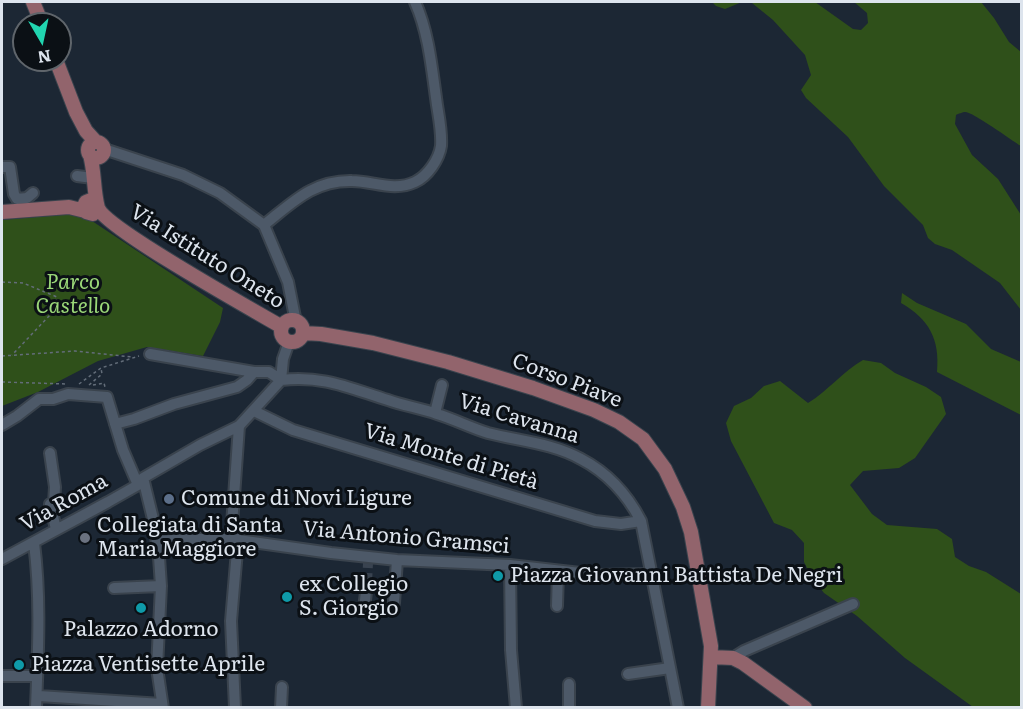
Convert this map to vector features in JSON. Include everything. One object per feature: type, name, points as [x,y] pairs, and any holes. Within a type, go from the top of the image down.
[{"type":"main road","points":[[2,212],[90,206],[94,160],[86,130],[76,112],[61,72]]},
{"type":"main road","name":"Via Istituto Oneto","points":[[90,206],[109,221],[282,327]]},
{"type":"main road","points":[[288,322],[299,327],[298,340],[290,342],[282,335],[282,327],[288,322]]},
{"type":"main road","name":"Corso Piave","points":[[299,327],[448,362],[533,388],[594,410],[619,422],[643,439],[665,469],[683,507],[690,532],[711,657],[708,708]]},
{"type":"main road","points":[[711,657],[733,658],[743,663],[805,708]]},
{"type":"street","points":[[264,225],[316,187],[331,182],[353,180],[383,186],[402,186],[417,182],[429,171],[441,147],[440,129],[427,40],[415,2]]},
{"type":"street","points":[[77,176],[94,160],[183,175],[220,193],[264,225],[288,282],[299,327]]},
{"type":"street","points":[[2,167],[10,167],[14,194],[17,199],[27,198],[33,193]]},
{"type":"street","points":[[150,354],[254,372],[269,372],[281,380],[283,359],[290,342]]},
{"type":"street","points":[[115,424],[174,404],[237,387],[254,372]]},
{"type":"street","name":"Via Cavanna","points":[[281,380],[310,378],[323,380],[435,413],[487,433],[558,449],[580,458],[610,478],[631,504],[640,521],[678,708]]},
{"type":"street","name":"Via Roma","points":[[2,559],[34,543],[200,445],[238,426],[255,411],[281,380]]},
{"type":"street","points":[[435,413],[442,385]]},
{"type":"street","points":[[2,425],[39,399],[53,399],[68,394],[107,397],[123,450],[140,481],[158,541],[161,586],[157,668],[162,706],[39,696]]},
{"type":"street","name":"Via Monte di Pietà","points":[[255,411],[293,430],[542,506],[609,524],[640,521]]},
{"type":"street","points":[[235,708],[231,621],[238,426]]},
{"type":"street","points":[[50,453],[56,487],[54,503],[50,504],[56,529]]},
{"type":"street","name":"Via Antonio Gramsci","points":[[158,541],[234,539],[369,560],[510,566],[598,575],[652,574]]},
{"type":"street","points":[[34,543],[39,594],[36,708]]},
{"type":"street","points":[[394,603],[397,560]]},
{"type":"street","points":[[510,566],[511,650],[516,708]]},
{"type":"street","points":[[557,606],[558,571]]},
{"type":"street","points":[[364,609],[367,583]]},
{"type":"street","points":[[114,588],[161,586]]},
{"type":"street","points":[[733,658],[744,651],[853,604]]},
{"type":"street","points":[[628,674],[670,668]]},
{"type":"street","points":[[2,676],[38,676]]},
{"type":"street","points":[[569,684],[569,708]]},
{"type":"street","points":[[281,708],[282,687]]},
{"type":"path","points":[[2,282],[23,283],[57,297],[50,315],[12,355]]},
{"type":"path","points":[[2,356],[75,351],[132,357]]},
{"type":"path","points":[[79,384],[101,368],[132,357],[150,354]]},
{"type":"path","points":[[101,368],[102,374],[88,384],[89,386],[104,383],[107,397]]},
{"type":"path","points":[[2,382],[68,384]]},
{"type":"green space","points":[[712,2],[742,2],[725,9]]},
{"type":"green space","points":[[742,2],[815,2],[853,29],[861,30],[868,23],[867,13],[854,2],[981,2],[1009,42],[1021,52],[1021,146],[969,113],[956,115],[955,124],[972,155],[998,179],[1021,215],[1021,310],[1000,283],[952,250],[935,244],[928,238],[923,225],[884,186],[848,137],[806,98],[801,90],[811,75],[805,55],[773,20],[752,3]]},
{"type":"green space","name":"Parco Castello","points":[[70,214],[86,217],[223,308],[220,322],[203,356],[147,347],[98,361],[38,392],[2,406],[2,220]]},
{"type":"green space","points":[[902,293],[917,303],[966,324],[991,349],[1021,362],[1021,415],[937,372],[937,350],[931,331],[919,316],[901,303]]},
{"type":"green space","points":[[863,360],[881,363],[895,373],[926,387],[941,397],[946,414],[915,458],[899,468],[863,471],[850,485],[872,514],[887,525],[937,529],[952,539],[955,557],[969,566],[986,572],[1021,594],[1021,707],[973,707],[905,658],[857,616],[824,593],[812,578],[804,562],[804,543],[792,530],[774,523],[731,441],[726,423],[734,406],[751,398],[764,386],[780,381],[808,403]]},
{"type":"tunnel","points":[[367,583],[368,563]]},
{"type":"place","name":"Comune di Novi Ligure","points":[[169,499]]},
{"type":"place","name":"Collegiata di Santa Maria Maggiore","points":[[85,538]]},
{"type":"place","name":"Piazza Giovanni Battista De Negri","points":[[498,576]]},
{"type":"place","name":"ex Collegio S. Giorgio","points":[[287,597]]},
{"type":"place","name":"Palazzo Adorno","points":[[141,608]]},
{"type":"place","name":"Piazza Ventisette Aprile","points":[[19,665]]}]
